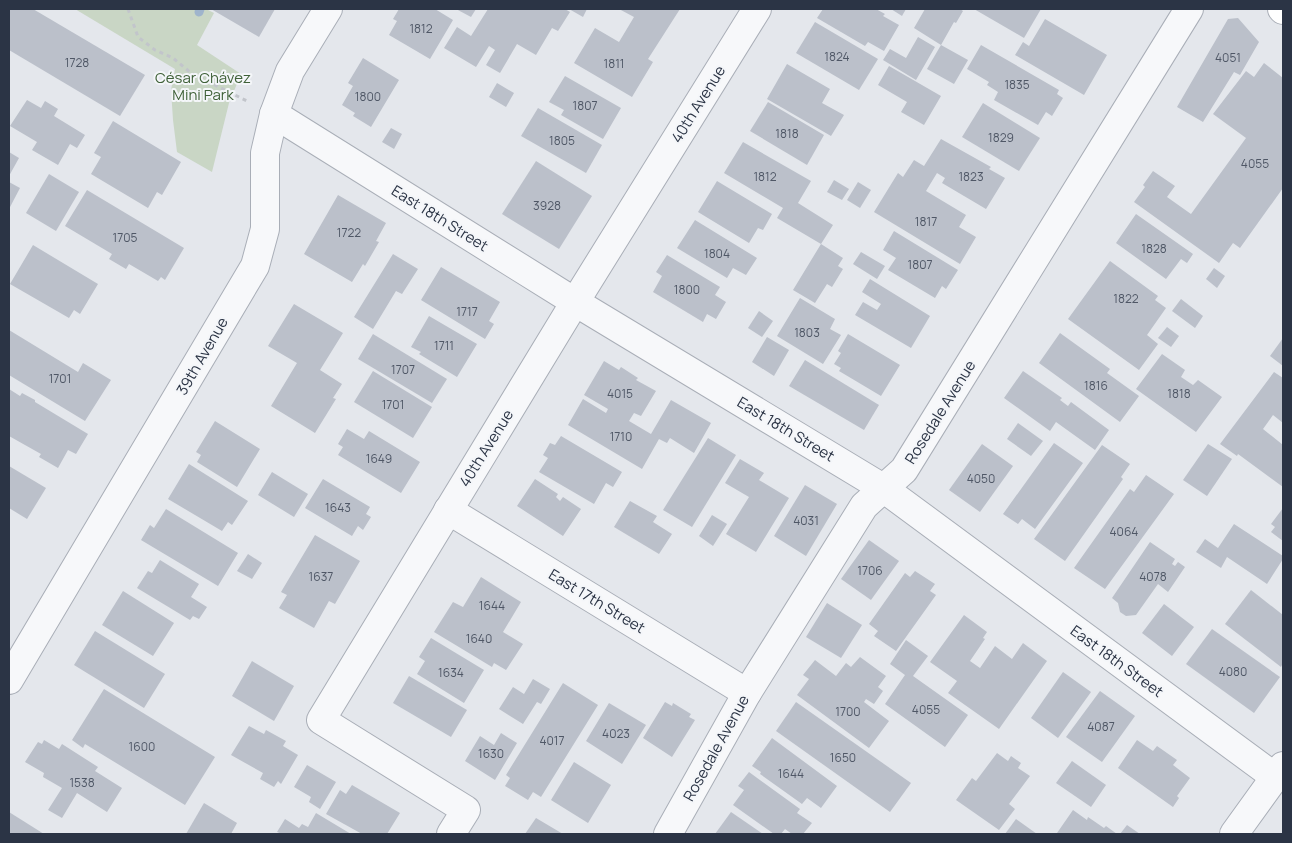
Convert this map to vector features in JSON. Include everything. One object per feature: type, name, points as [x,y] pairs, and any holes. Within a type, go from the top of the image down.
[{"type":"street","name":"39th Avenue","points":[[9,680],[255,266],[265,229],[264,153],[274,114],[290,71],[328,9]]},
{"type":"street","name":"40th Avenue","points":[[451,834],[466,810],[321,720],[575,302],[757,9]]},
{"type":"street","name":"Rosedale Avenue","points":[[668,834],[747,693],[864,506],[904,470],[1190,9]]},
{"type":"street","name":"East 18th Street","points":[[274,114],[575,302],[883,488],[1279,771]]},
{"type":"street","name":"East 17th Street","points":[[448,510],[747,693]]},
{"type":"street","points":[[1234,834],[1279,771]]},
{"type":"path","points":[[128,9],[138,36],[155,50],[173,58],[192,73],[274,114]]},
{"type":"green space","name":"César Chávez Mini Park","points":[[75,9],[206,9],[214,13],[197,45],[241,74],[229,103],[212,172],[177,152],[171,90],[175,69]]},
{"type":"building","points":[[9,9],[33,9],[145,75],[120,116],[9,50]]},
{"type":"building","points":[[211,9],[275,9],[259,37]]},
{"type":"building","points":[[399,9],[435,9],[453,20],[430,59],[389,35],[397,21],[393,19]]},
{"type":"building","points":[[456,9],[476,9],[471,17]]},
{"type":"building","points":[[488,9],[565,9],[570,12],[558,31],[552,28],[536,55],[517,44],[500,73],[486,65],[495,50],[489,46],[476,67],[444,48],[457,27],[471,36]]},
{"type":"building","points":[[569,9],[587,9],[583,17]]},
{"type":"building","points":[[619,9],[680,9],[648,59],[653,62],[632,97],[574,63],[595,28],[619,42],[634,17]]},
{"type":"building","points":[[823,9],[876,9],[885,14],[883,16],[899,25],[884,51],[868,42],[865,46],[817,18]]},
{"type":"building","points":[[891,9],[906,9],[902,16]]},
{"type":"building","points":[[925,9],[960,9],[963,11],[956,23],[954,22],[941,45],[914,28]]},
{"type":"building","points":[[974,9],[1041,9],[1024,38]]},
{"type":"building","points":[[1238,18],[1259,42],[1240,75],[1234,72],[1203,122],[1177,107],[1228,19]]},
{"type":"building","points":[[1045,19],[1107,55],[1084,95],[1015,55],[1023,42],[1029,46]]},
{"type":"building","points":[[815,22],[878,59],[859,90],[796,53]]},
{"type":"building","points":[[918,37],[935,47],[916,80],[883,60],[890,49],[906,58]]},
{"type":"building","points":[[941,45],[968,60],[954,84],[927,69]]},
{"type":"building","points":[[981,45],[1059,90],[1057,94],[1063,98],[1052,116],[1046,112],[1038,125],[994,100],[998,92],[987,85],[989,82],[967,69]]},
{"type":"building","points":[[363,58],[399,80],[371,127],[353,116],[355,113],[342,105],[353,86],[348,83]]},
{"type":"building","points":[[1264,63],[1283,78],[1283,188],[1240,248],[1233,243],[1219,263],[1134,202],[1145,187],[1143,185],[1153,171],[1175,186],[1167,197],[1191,214],[1246,138],[1213,114],[1246,71],[1254,77]]},
{"type":"building","points":[[787,64],[830,89],[822,103],[844,115],[831,136],[767,99]]},
{"type":"building","points":[[889,66],[941,96],[924,125],[901,112],[907,102],[878,85]]},
{"type":"building","points":[[565,76],[621,108],[603,139],[561,115],[564,110],[549,102]]},
{"type":"building","points":[[497,83],[514,93],[506,107],[489,97]]},
{"type":"building","points":[[27,100],[41,108],[45,101],[58,109],[54,116],[85,135],[77,148],[70,144],[58,165],[32,150],[37,142],[10,126]]},
{"type":"building","points":[[768,102],[824,135],[807,165],[750,131]]},
{"type":"building","points":[[983,103],[1040,138],[1019,171],[962,137]]},
{"type":"building","points":[[538,108],[602,145],[586,173],[521,136]]},
{"type":"building","points":[[113,121],[181,162],[162,195],[157,192],[148,208],[91,174],[101,157],[94,153]]},
{"type":"building","points":[[391,128],[402,134],[394,149],[382,142]]},
{"type":"building","points":[[941,139],[991,167],[989,169],[1005,178],[986,209],[942,183],[945,178],[937,173],[926,191],[966,215],[959,227],[976,237],[960,264],[874,212],[898,173],[903,177],[914,160],[924,166]]},
{"type":"building","points":[[743,142],[811,181],[798,203],[833,225],[821,244],[777,218],[783,208],[724,173]]},
{"type":"building","points":[[9,152],[19,158],[9,176]]},
{"type":"building","points":[[536,161],[592,196],[559,249],[502,214]]},
{"type":"building","points":[[49,174],[79,192],[56,231],[26,213]]},
{"type":"building","points":[[834,180],[849,189],[842,200],[827,192]]},
{"type":"building","points":[[717,181],[772,214],[763,230],[758,228],[749,243],[698,212]]},
{"type":"building","points":[[9,182],[20,188],[9,209]]},
{"type":"building","points":[[858,182],[871,190],[860,208],[847,200]]},
{"type":"building","points":[[87,190],[184,248],[165,280],[161,277],[158,281],[129,264],[126,269],[109,259],[112,254],[65,226]]},
{"type":"building","points":[[338,195],[386,223],[376,241],[379,242],[365,266],[363,264],[352,282],[304,254]]},
{"type":"building","points":[[1136,214],[1193,254],[1187,263],[1181,259],[1166,279],[1116,243]]},
{"type":"building","points":[[695,220],[757,258],[746,275],[733,268],[727,278],[677,248]]},
{"type":"building","points":[[894,231],[958,270],[946,289],[942,286],[935,298],[888,270],[896,258],[883,250]]},
{"type":"building","points":[[821,244],[843,258],[838,266],[843,269],[832,287],[827,284],[815,303],[793,290]]},
{"type":"building","points":[[33,245],[98,284],[80,314],[74,310],[69,318],[10,284]]},
{"type":"building","points":[[861,252],[885,266],[877,279],[853,264]]},
{"type":"building","points":[[393,254],[418,269],[402,294],[396,291],[373,329],[354,317]]},
{"type":"building","points":[[667,255],[720,287],[715,295],[726,302],[716,319],[707,314],[703,322],[653,292],[662,276],[656,272]]},
{"type":"building","points":[[1110,261],[1158,296],[1155,300],[1166,308],[1147,335],[1158,344],[1139,370],[1068,319]]},
{"type":"building","points":[[441,267],[500,302],[489,321],[494,324],[485,339],[421,300]]},
{"type":"building","points":[[1214,268],[1225,276],[1217,288],[1206,279]]},
{"type":"building","points":[[870,279],[930,316],[911,348],[855,315],[863,302],[877,310],[881,304],[862,292]]},
{"type":"building","points":[[800,298],[835,319],[830,329],[841,335],[823,364],[777,336]]},
{"type":"building","points":[[1181,299],[1203,316],[1195,328],[1172,311]]},
{"type":"building","points":[[294,304],[343,333],[320,370],[342,384],[333,398],[336,399],[315,433],[271,406],[297,363],[268,346]]},
{"type":"building","points":[[759,311],[773,321],[762,337],[748,328]]},
{"type":"building","points":[[429,316],[477,344],[457,377],[411,347]]},
{"type":"building","points":[[1167,327],[1179,336],[1171,347],[1158,338]]},
{"type":"building","points":[[9,330],[78,372],[83,363],[111,380],[85,421],[9,375]]},
{"type":"building","points":[[1060,333],[1110,369],[1107,373],[1139,396],[1120,422],[1039,363]]},
{"type":"building","points":[[373,334],[447,379],[432,403],[358,359]]},
{"type":"building","points":[[848,334],[900,365],[881,396],[839,371],[841,368],[834,364],[841,353],[838,351]]},
{"type":"building","points":[[767,337],[789,350],[774,376],[752,362]]},
{"type":"building","points":[[1283,338],[1283,366],[1270,356]]},
{"type":"building","points":[[1162,354],[1185,370],[1181,377],[1193,385],[1198,380],[1222,397],[1196,432],[1136,389]]},
{"type":"building","points":[[805,360],[879,405],[864,430],[789,386]]},
{"type":"building","points":[[604,361],[619,370],[621,367],[638,378],[636,380],[656,391],[641,416],[634,413],[629,421],[651,434],[671,400],[711,423],[694,453],[670,438],[667,443],[659,439],[642,469],[568,425],[583,399],[606,413],[608,409],[584,395]]},
{"type":"building","points":[[373,371],[432,407],[413,438],[354,402]]},
{"type":"building","points":[[1023,371],[1062,398],[1060,400],[1068,406],[1071,402],[1109,430],[1095,450],[1056,422],[1050,431],[1004,398]]},
{"type":"building","points":[[1274,372],[1283,378],[1283,423],[1273,415],[1263,429],[1283,445],[1283,487],[1238,454],[1237,456],[1220,444]]},
{"type":"building","points":[[9,389],[20,396],[22,393],[35,400],[35,402],[88,434],[76,454],[68,450],[58,468],[39,457],[41,454],[9,436]]},
{"type":"building","points":[[215,421],[260,449],[237,487],[197,462],[201,455],[196,452]]},
{"type":"building","points":[[1018,423],[1043,441],[1031,456],[1007,439]]},
{"type":"building","points":[[347,429],[364,439],[369,431],[420,462],[401,493],[338,455],[343,447],[338,444]]},
{"type":"building","points":[[561,436],[622,472],[613,487],[606,483],[594,504],[539,472],[548,458],[543,455],[550,443],[555,445]]},
{"type":"building","points":[[708,438],[736,455],[692,527],[663,510]]},
{"type":"building","points":[[1054,443],[1083,463],[1035,529],[1022,519],[1018,524],[1003,514]]},
{"type":"building","points":[[982,444],[1013,466],[980,512],[949,490]]},
{"type":"building","points":[[1208,444],[1232,459],[1207,496],[1183,480]]},
{"type":"building","points":[[1102,445],[1130,464],[1121,477],[1123,479],[1065,561],[1034,539]]},
{"type":"building","points":[[740,459],[764,473],[759,480],[789,498],[756,552],[726,534],[749,497],[725,483]]},
{"type":"building","points":[[189,464],[248,501],[232,525],[228,522],[222,531],[168,499]]},
{"type":"building","points":[[9,466],[46,488],[27,519],[9,508]]},
{"type":"building","points":[[272,472],[308,494],[294,517],[258,495]]},
{"type":"building","points":[[1146,475],[1174,494],[1105,589],[1074,568],[1130,489],[1134,492]]},
{"type":"building","points":[[323,479],[370,507],[366,514],[371,517],[363,530],[358,526],[352,536],[305,508]]},
{"type":"building","points":[[535,479],[558,494],[556,497],[560,501],[563,497],[581,509],[563,536],[517,506]]},
{"type":"building","points":[[805,485],[837,504],[806,556],[774,536]]},
{"type":"building","points":[[630,501],[657,516],[653,522],[672,534],[659,554],[614,527]]},
{"type":"building","points":[[1283,508],[1283,541],[1271,532],[1275,527],[1271,524]]},
{"type":"building","points":[[166,509],[238,553],[218,586],[141,540],[150,525],[154,528]]},
{"type":"building","points":[[712,515],[727,524],[713,546],[699,536]]},
{"type":"building","points":[[1234,524],[1283,556],[1267,584],[1227,557],[1221,568],[1196,552],[1205,539],[1218,548]]},
{"type":"building","points":[[315,535],[360,561],[335,604],[329,601],[314,628],[279,608],[287,595],[281,592]]},
{"type":"building","points":[[869,540],[899,561],[871,600],[841,579]]},
{"type":"building","points":[[1150,542],[1175,559],[1172,564],[1175,566],[1178,562],[1185,567],[1168,592],[1158,584],[1136,615],[1126,616],[1120,612],[1118,603],[1112,598]]},
{"type":"building","points":[[248,554],[262,563],[252,579],[237,571]]},
{"type":"building","points":[[160,560],[199,584],[191,597],[207,607],[199,619],[193,616],[190,620],[137,588],[148,571],[152,573]]},
{"type":"building","points":[[915,571],[935,584],[930,591],[936,595],[896,651],[874,636],[878,631],[869,624],[905,573],[910,577]]},
{"type":"building","points":[[481,577],[521,602],[503,632],[523,644],[506,670],[494,663],[492,667],[434,632],[453,602],[463,607]]},
{"type":"building","points":[[1251,590],[1283,615],[1283,663],[1281,667],[1225,624]]},
{"type":"building","points":[[123,591],[174,623],[153,656],[102,625]]},
{"type":"building","points":[[827,603],[862,625],[841,658],[806,637]]},
{"type":"building","points":[[1164,604],[1194,627],[1172,656],[1142,633]]},
{"type":"building","points":[[964,615],[987,632],[983,638],[985,639],[970,661],[980,668],[995,646],[1012,659],[1023,643],[1047,661],[999,729],[948,693],[957,681],[930,662]]},
{"type":"building","points":[[1212,629],[1280,677],[1254,713],[1186,664]]},
{"type":"building","points":[[95,631],[165,674],[144,708],[74,665]]},
{"type":"building","points":[[431,638],[484,670],[464,703],[417,674],[425,661],[419,657]]},
{"type":"building","points":[[906,640],[928,656],[913,676],[968,715],[945,747],[885,704],[905,675],[890,664]]},
{"type":"building","points":[[860,657],[886,676],[878,687],[883,691],[874,704],[866,699],[864,702],[889,721],[869,748],[797,695],[809,679],[803,675],[815,660],[836,676],[846,663],[851,667]]},
{"type":"building","points":[[252,661],[294,686],[274,721],[232,696]]},
{"type":"building","points":[[1063,672],[1091,692],[1058,738],[1031,718]]},
{"type":"building","points":[[409,676],[467,710],[451,737],[393,703]]},
{"type":"building","points":[[533,679],[550,689],[541,704],[537,702],[523,724],[499,709],[513,687],[524,694]]},
{"type":"building","points":[[563,683],[598,705],[541,797],[533,792],[528,800],[505,786],[510,778],[506,775]]},
{"type":"building","points":[[104,689],[215,757],[185,805],[85,744],[83,748],[72,740]]},
{"type":"building","points":[[1100,691],[1135,716],[1102,762],[1066,737]]},
{"type":"building","points":[[665,702],[672,706],[673,703],[691,714],[689,717],[695,720],[672,757],[643,738]]},
{"type":"building","points":[[796,702],[911,783],[890,812],[776,731]]},
{"type":"building","points":[[609,703],[646,725],[622,764],[586,741]]},
{"type":"building","points":[[249,726],[264,734],[266,730],[286,741],[283,746],[298,755],[281,784],[278,781],[274,787],[260,779],[263,773],[231,755]]},
{"type":"building","points":[[501,733],[517,743],[495,780],[465,761],[480,736],[494,745]]},
{"type":"building","points":[[772,738],[837,786],[821,808],[807,798],[802,804],[760,774],[761,772],[752,766]]},
{"type":"building","points":[[44,740],[59,749],[62,744],[98,767],[95,771],[122,788],[107,812],[77,793],[62,818],[48,810],[62,788],[43,777],[44,773],[25,762],[38,742],[42,744]]},
{"type":"building","points":[[1137,740],[1153,751],[1157,746],[1177,760],[1173,765],[1190,778],[1177,796],[1179,798],[1173,807],[1118,768]]},
{"type":"building","points":[[997,753],[1008,761],[1011,756],[1021,763],[1018,768],[1030,776],[1009,804],[1015,809],[999,830],[956,800],[972,778],[976,781]]},
{"type":"building","points":[[1072,761],[1106,785],[1091,807],[1056,783]]},
{"type":"building","points":[[574,762],[611,785],[588,823],[551,800]]},
{"type":"building","points":[[307,765],[336,782],[320,809],[309,802],[311,797],[294,787]]},
{"type":"building","points":[[749,772],[800,809],[797,813],[812,823],[803,834],[792,834],[785,829],[781,834],[774,834],[733,805],[744,790],[738,786]]},
{"type":"building","points":[[352,785],[400,813],[387,834],[362,834],[326,814],[340,790],[346,794]]},
{"type":"building","points":[[204,803],[237,823],[231,834],[186,834]]},
{"type":"building","points":[[1073,810],[1087,820],[1088,817],[1117,834],[1057,833]]},
{"type":"building","points":[[9,812],[44,834],[9,834]]},
{"type":"building","points":[[731,812],[763,834],[715,834]]},
{"type":"building","points":[[316,813],[351,834],[282,834],[277,832],[285,819],[299,828],[302,824],[308,827]]},
{"type":"building","points":[[536,818],[563,834],[525,834]]},
{"type":"building","points":[[1016,819],[1037,834],[1005,834]]},
{"type":"building","points":[[1127,825],[1140,834],[1120,834]]}]
